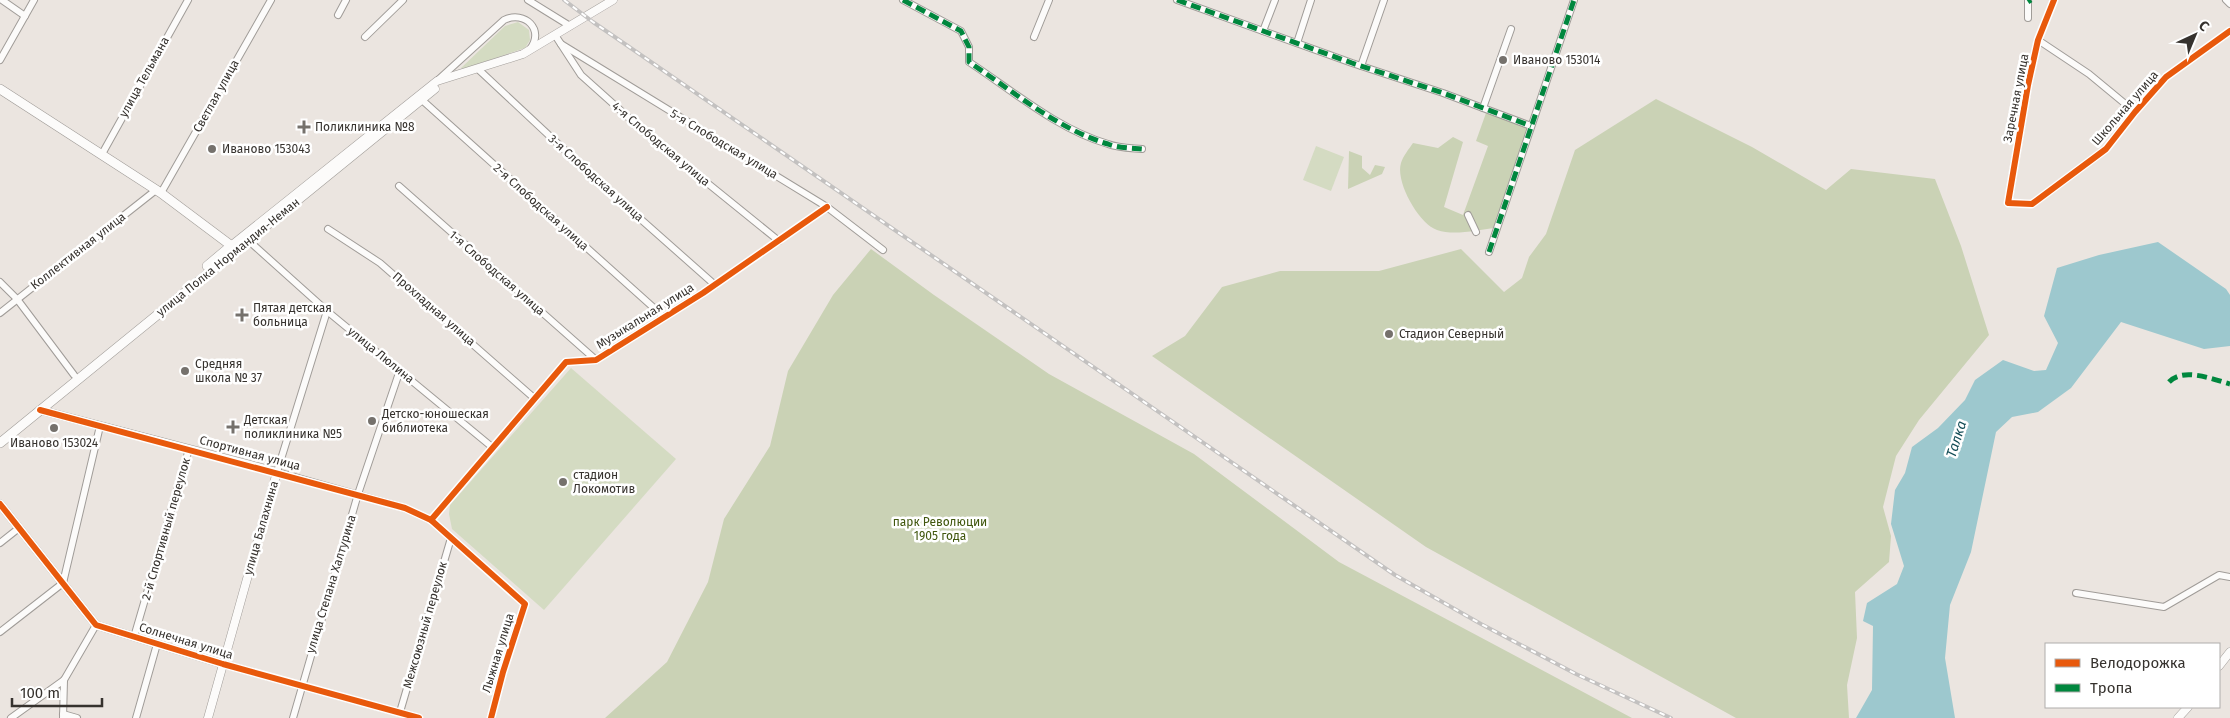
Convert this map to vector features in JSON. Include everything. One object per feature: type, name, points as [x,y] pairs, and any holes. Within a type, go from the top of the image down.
[{"type":"main road","points":[[0,89],[102,154],[237,246]]},
{"type":"main road","points":[[192,215],[237,246]]},
{"type":"main road","points":[[212,262],[219,251],[216,233]]},
{"type":"main road","name":"улица Полка Нормандия-Неман","points":[[0,443],[74,375],[212,262],[237,246]]},
{"type":"main road","name":"улица Полка Нормандия-Неман","points":[[0,435],[38,408],[237,246]]},
{"type":"street","points":[[2,0],[25,16]]},
{"type":"street","points":[[0,60],[34,0]]},
{"type":"street","name":"улица Тельмана","points":[[102,154],[188,0]]},
{"type":"street","name":"Светлая улица","points":[[159,192],[271,0]]},
{"type":"street","points":[[338,15],[346,0]]},
{"type":"street","points":[[365,37],[403,0]]},
{"type":"street","points":[[528,0],[570,26]]},
{"type":"street","name":"улица Полка Нормандия-Неман","points":[[237,246],[249,241],[420,98],[437,81],[478,69],[530,50],[613,0]]},
{"type":"street","points":[[903,0],[961,31],[969,47],[969,62],[1047,115],[1083,136],[1109,145],[1142,149]]},
{"type":"street","points":[[1034,37],[1049,0]]},
{"type":"street","points":[[1177,0],[1361,66],[1443,93],[1531,126]]},
{"type":"street","points":[[1263,31],[1275,0]]},
{"type":"street","points":[[1297,43],[1311,0]]},
{"type":"street","points":[[1361,66],[1384,0]]},
{"type":"street","points":[[1489,252],[1574,2],[1564,0]]},
{"type":"street","name":"Заречная улица","points":[[2008,203],[2028,85],[2038,40],[2054,0]]},
{"type":"street","points":[[2226,0],[2230,4]]},
{"type":"street","points":[[2028,18],[2029,1]]},
{"type":"street","points":[[437,81],[504,20],[510,17],[523,18],[533,26],[536,39],[530,50]]},
{"type":"street","points":[[1483,108],[1511,28]]},
{"type":"street","name":"Школьная улица","points":[[2008,203],[2032,204],[2106,149],[2166,77],[2230,31]]},
{"type":"street","name":"4-я Слободская улица","points":[[556,35],[581,76],[648,135],[779,241]]},
{"type":"street","points":[[2038,40],[2089,74],[2135,112]]},
{"type":"street","name":"5-я Слободская улица","points":[[561,44],[827,207],[883,250]]},
{"type":"street","name":"3-я Слободская улица","points":[[478,69],[600,184],[716,285]]},
{"type":"street","name":"улица Полка Нормандия-Неман","points":[[237,246],[420,98],[458,74]]},
{"type":"street","name":"2-я Слободская улица","points":[[420,98],[664,318]]},
{"type":"street","name":"1-я Слободская улица","points":[[399,186],[596,360]]},
{"type":"street","name":"Коллективная улица","points":[[0,313],[159,192]]},
{"type":"street","name":"Музыкальная улица","points":[[431,520],[566,362],[596,360],[716,285],[827,207]]},
{"type":"street","points":[[1468,215],[1476,232]]},
{"type":"street","name":"Прохладная улица","points":[[328,229],[380,263],[534,398]]},
{"type":"street","name":"улица Люлина","points":[[249,241],[327,310],[492,447]]},
{"type":"street","points":[[0,282],[16,299],[74,375]]},
{"type":"street","name":"улица Балахнина","points":[[208,718],[277,472],[327,310]]},
{"type":"street","name":"улица Степана Халтурина","points":[[293,718],[301,685],[358,494],[400,370]]},
{"type":"street","name":"Спортивная улица","points":[[38,408],[406,508],[431,520],[451,538]]},
{"type":"street","points":[[0,632],[63,583],[100,426]]},
{"type":"street","name":"2-й Спортивный переулок","points":[[134,637],[189,449]]},
{"type":"street","points":[[0,504],[96,625],[64,680],[11,718]]},
{"type":"street","points":[[0,543],[19,528]]},
{"type":"street","name":"Межсоюзный переулок","points":[[400,712],[451,538]]},
{"type":"street","name":"Лыжная улица","points":[[451,538],[525,604],[503,672],[491,718]]},
{"type":"street","points":[[2076,593],[2164,607],[2219,575],[2230,578]]},
{"type":"street","name":"Солнечная улица","points":[[96,625],[223,664],[419,718]]},
{"type":"street","points":[[136,718],[157,644]]},
{"type":"street","points":[[2220,665],[2230,652]]},
{"type":"street","points":[[64,680],[63,716],[77,718]]},
{"type":"street","points":[[2178,718],[2187,708]]},
{"type":"green space","points":[[518,22],[529,30],[530,40],[525,48],[463,69],[461,68],[505,26]]},
{"type":"green space","points":[[1656,99],[1752,147],[1826,190],[1851,169],[1935,179],[1961,246],[1989,335],[1919,420],[1896,456],[1883,507],[1891,536],[1889,562],[1855,592],[1857,638],[1847,685],[1849,718],[1736,718],[1426,547],[1152,356],[1185,336],[1222,287],[1280,271],[1379,271],[1461,249],[1504,292],[1522,278],[1529,257],[1546,234],[1575,150]]},
{"type":"green space","points":[[1486,113],[1528,127],[1495,228],[1458,233],[1437,230],[1423,220],[1405,191],[1400,171],[1402,160],[1413,143],[1438,148],[1453,137],[1463,142],[1444,207],[1463,215],[1488,146],[1476,141]]},
{"type":"green space","points":[[1316,146],[1344,157],[1331,191],[1303,180]]},
{"type":"green space","points":[[1349,151],[1362,156],[1362,168],[1370,175],[1375,165],[1385,167],[1382,174],[1348,189]]},
{"type":"green space","name":"парк Революции 1905 года","points":[[871,249],[1049,374],[1194,454],[1339,562],[1632,718],[605,718],[667,662],[708,582],[724,519],[770,446],[788,371],[833,295]]},
{"type":"green space","name":"стадион Локомотив","points":[[571,368],[676,459],[544,610],[452,529],[449,514],[450,505]]},
{"type":"water","name":"Талка","points":[[2158,242],[2226,289],[2230,295],[2230,346],[2204,349],[2121,322],[2071,388],[2038,412],[2012,417],[1996,432],[1971,552],[1950,605],[1945,658],[1955,718],[1856,718],[1872,690],[1873,626],[1863,621],[1867,603],[1897,584],[1904,566],[1891,524],[1895,490],[1905,473],[1912,447],[1938,428],[1965,400],[1975,380],[2003,360],[2034,371],[2046,370],[2058,343],[2044,316],[2057,268],[2099,255]]},
{"type":"railway","points":[[564,0],[593,22],[1395,575],[1481,624],[1576,674],[1671,718]]},
{"type":"marked path","points":[[903,0],[961,31],[969,47],[969,62],[1053,119],[1089,137],[1112,145],[1142,149]]},
{"type":"marked path","points":[[1177,0],[1352,63],[1443,93],[1531,126]]},
{"type":"marked path","points":[[1489,252],[1574,0]]},
{"type":"marked path","points":[[2169,382],[2182,375],[2190,375],[2206,377],[2230,384]]},
{"type":"cycle path","points":[[2054,0],[2038,40],[2028,85],[2008,203],[2032,204],[2106,149],[2166,77],[2230,31]]},
{"type":"cycle path","points":[[431,520],[566,362],[596,360],[703,293],[827,207]]},
{"type":"cycle path","points":[[40,410],[405,508],[431,520],[525,604],[503,672],[491,718]]},
{"type":"cycle path","points":[[0,504],[96,625],[223,664],[419,718]]},
{"type":"place","name":"Иваново 153014","points":[[1503,60]]},
{"type":"place","name":"Поликлиника №8","points":[[304,127]]},
{"type":"place","name":"Иваново 153043","points":[[212,149]]},
{"type":"place","name":"Пятая детская больница","points":[[242,315]]},
{"type":"place","name":"Стадион Северный","points":[[1389,334]]},
{"type":"place","name":"Средняя школа № 37","points":[[185,371]]},
{"type":"place","name":"Детско-юношеская библиотека","points":[[372,421]]},
{"type":"place","name":"Детская поликлиника №5","points":[[233,427]]},
{"type":"place","name":"Иваново 153024","points":[[54,428]]},
{"type":"place","name":"стадион Локомотив","points":[[563,482]]}]
